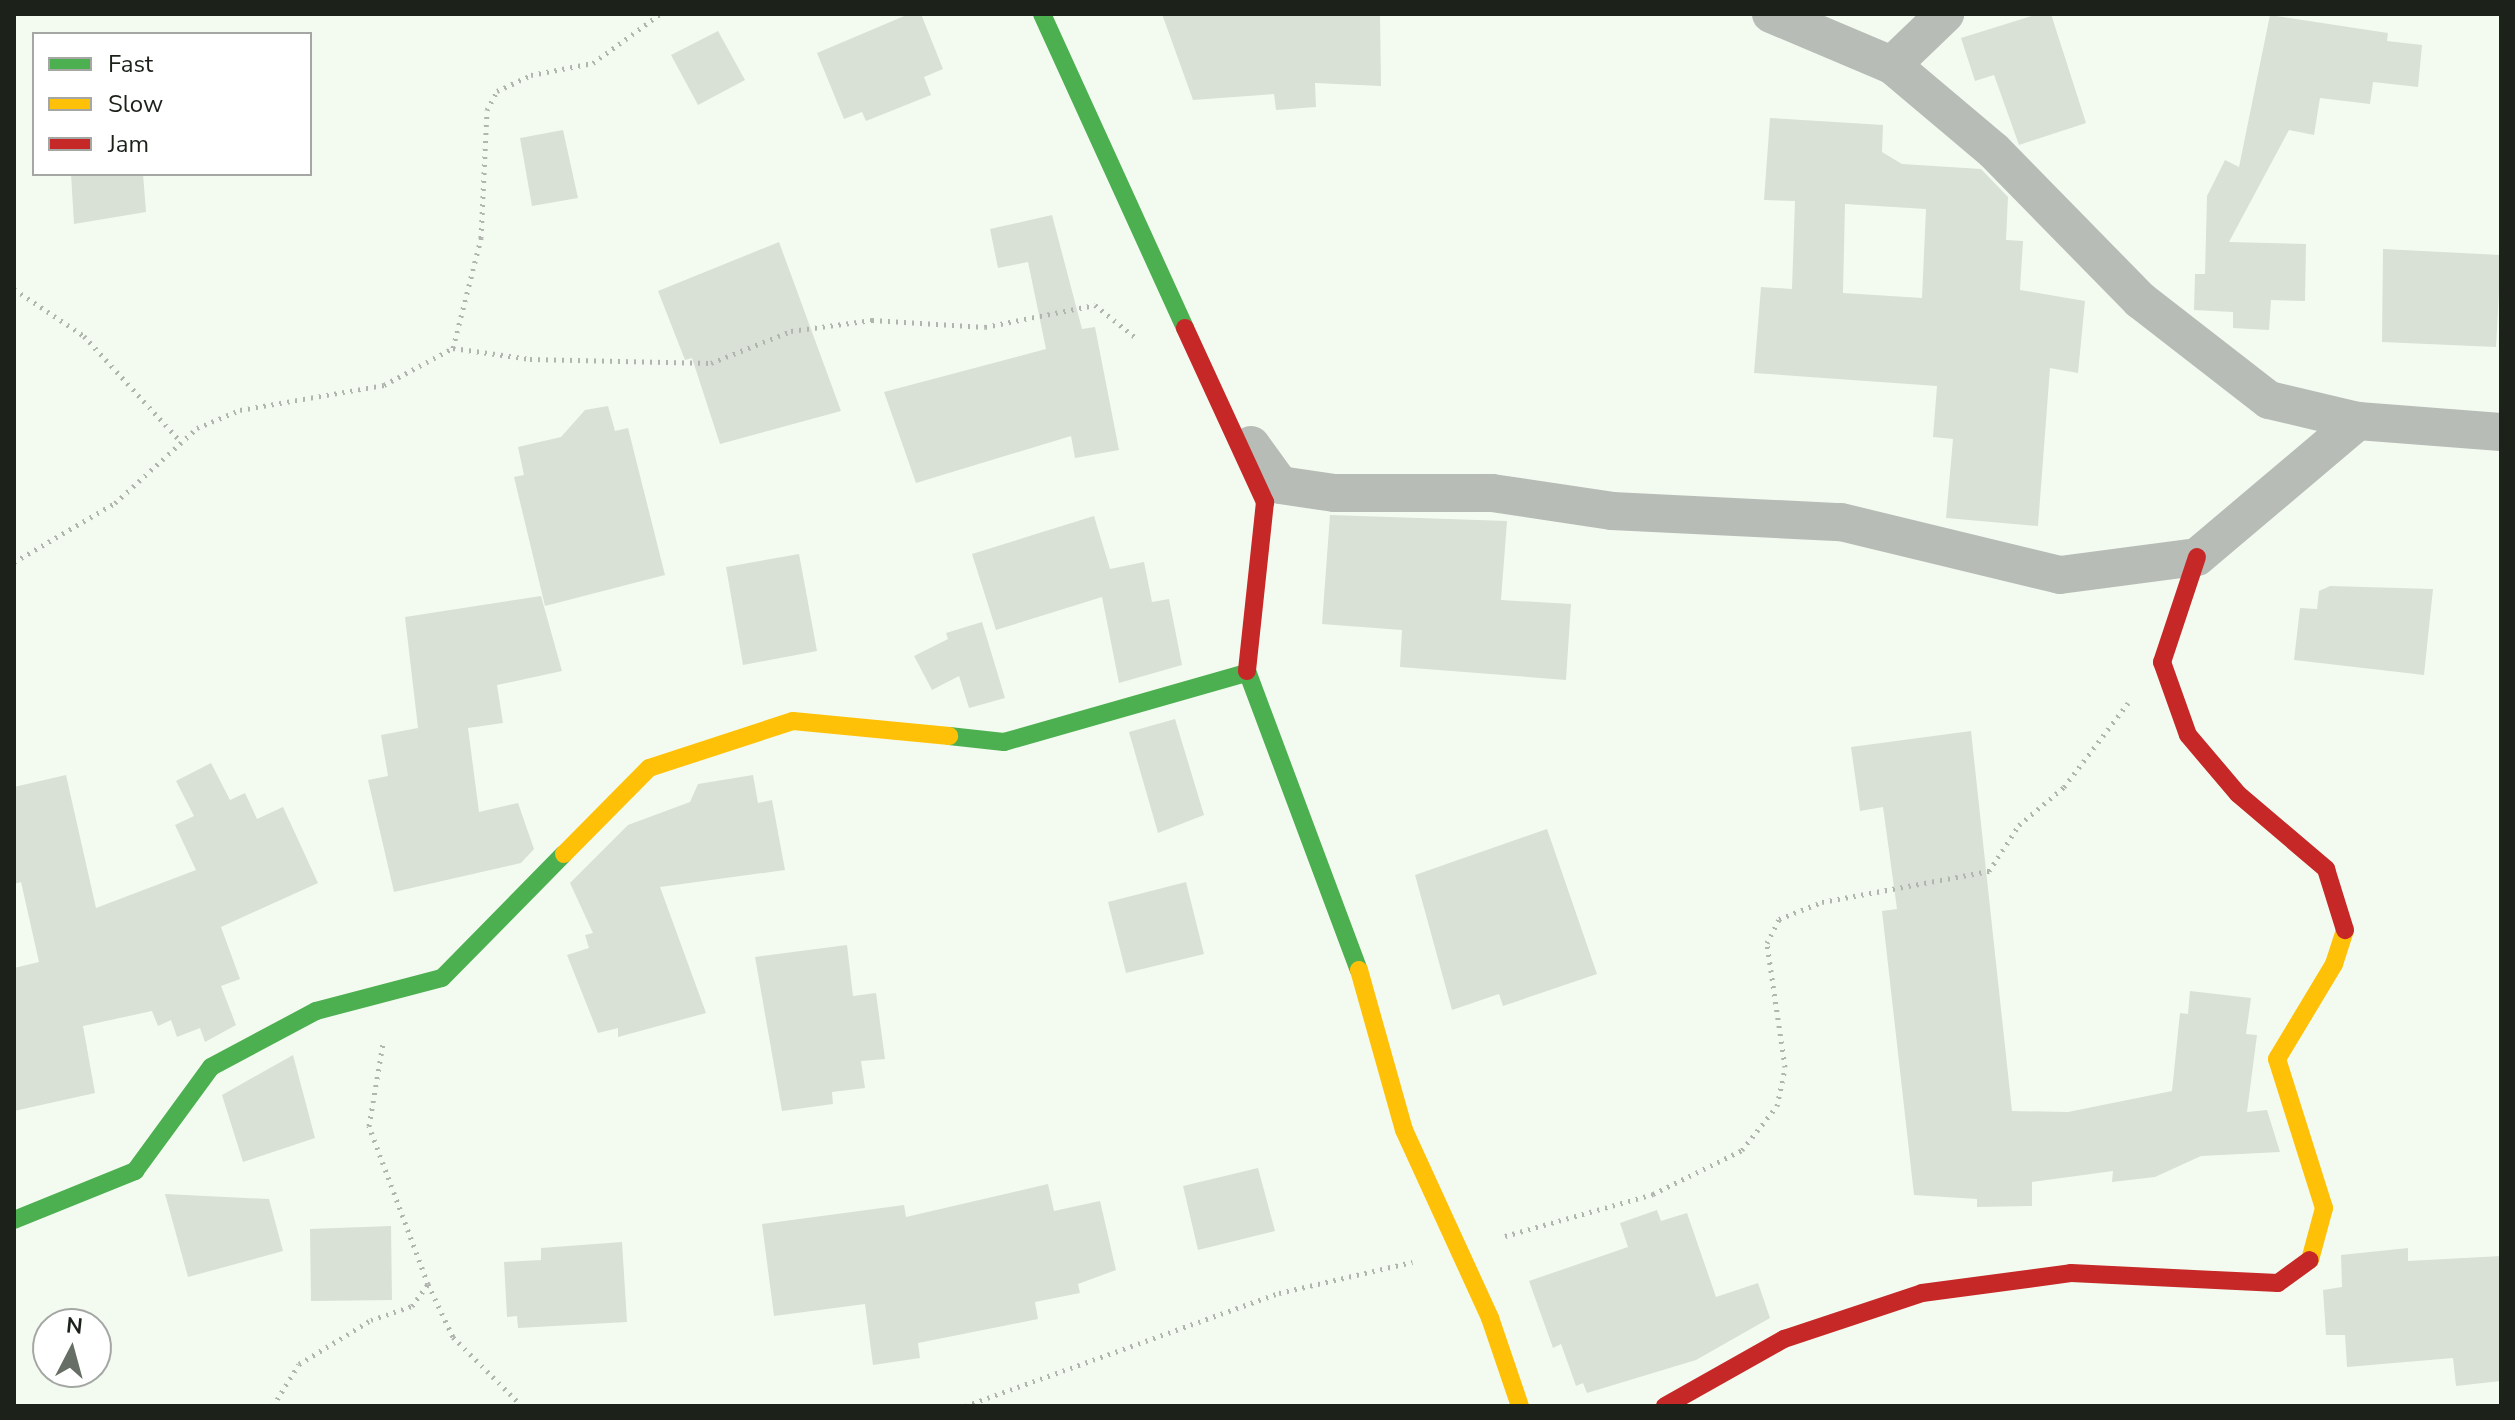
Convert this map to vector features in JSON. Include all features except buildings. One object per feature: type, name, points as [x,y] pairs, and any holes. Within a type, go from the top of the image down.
[{"type":"street","points":[[1042,14],[1265,502],[1247,673],[1330,907],[1359,968],[1404,1130],[1456,1242],[1520,1406]]},
{"type":"street","points":[[1771,14],[1892,65],[1994,151],[2140,300],[2269,400],[2358,421],[2501,432]]},
{"type":"street","points":[[1892,65],[1945,14]]},
{"type":"street","points":[[1224,407],[1280,485],[1307,489],[1492,493],[1612,511],[1841,522],[2060,575],[2197,557]]},
{"type":"street","points":[[1665,1406],[1784,1339],[1922,1293],[2071,1273],[2278,1283],[2316,1256],[2324,1208],[2277,1059],[2334,964],[2348,923],[2326,869],[2238,794],[2188,735],[2162,662],[2197,557],[2358,421]]},
{"type":"street","points":[[14,1220],[135,1171],[211,1067],[316,1011],[442,978],[649,768],[793,721],[1004,742],[1247,673]]},
{"type":"path","points":[[453,348],[481,238],[487,110],[497,91],[531,75],[593,63],[660,14]]},
{"type":"path","points":[[14,289],[84,336],[181,442]]},
{"type":"path","points":[[14,562],[115,503],[181,442],[240,410],[384,385],[453,348],[530,359],[711,363],[791,331],[872,320],[985,327],[1095,305],[1142,342]]},
{"type":"path","points":[[965,1406],[1279,1293],[1386,1273],[1456,1242],[1544,1230],[1653,1194],[1742,1150],[1777,1106],[1785,1067],[1767,943],[1779,919],[1822,902],[1989,871],[2019,825],[2064,787],[2162,662]]},
{"type":"path","points":[[395,1029],[384,1040],[369,1126],[428,1284],[453,1337],[522,1406]]},
{"type":"path","points":[[273,1406],[299,1364],[371,1320],[412,1306],[428,1284]]},
{"type":"traffic: fast","points":[[1042,14],[1185,328]]},
{"type":"traffic: fast","points":[[1247,671],[1359,970]]},
{"type":"traffic: fast","points":[[949,736],[1004,742],[1247,673]]},
{"type":"traffic: fast","points":[[14,1220],[135,1171],[211,1067],[316,1011],[442,978],[564,854]]},
{"type":"traffic: slow","points":[[564,854],[649,768],[793,721],[949,736]]},
{"type":"traffic: slow","points":[[2310,1260],[2324,1208],[2277,1059],[2334,964],[2345,930]]},
{"type":"traffic: slow","points":[[1359,970],[1404,1130],[1490,1318],[1520,1406]]},
{"type":"traffic: jam","points":[[1185,328],[1265,502],[1247,671]]},
{"type":"traffic: jam","points":[[2197,557],[2162,662],[2188,735],[2238,794],[2326,869],[2345,930]]},
{"type":"traffic: jam","points":[[1665,1406],[1784,1339],[1922,1293],[2071,1273],[2278,1283],[2310,1260]]}]
